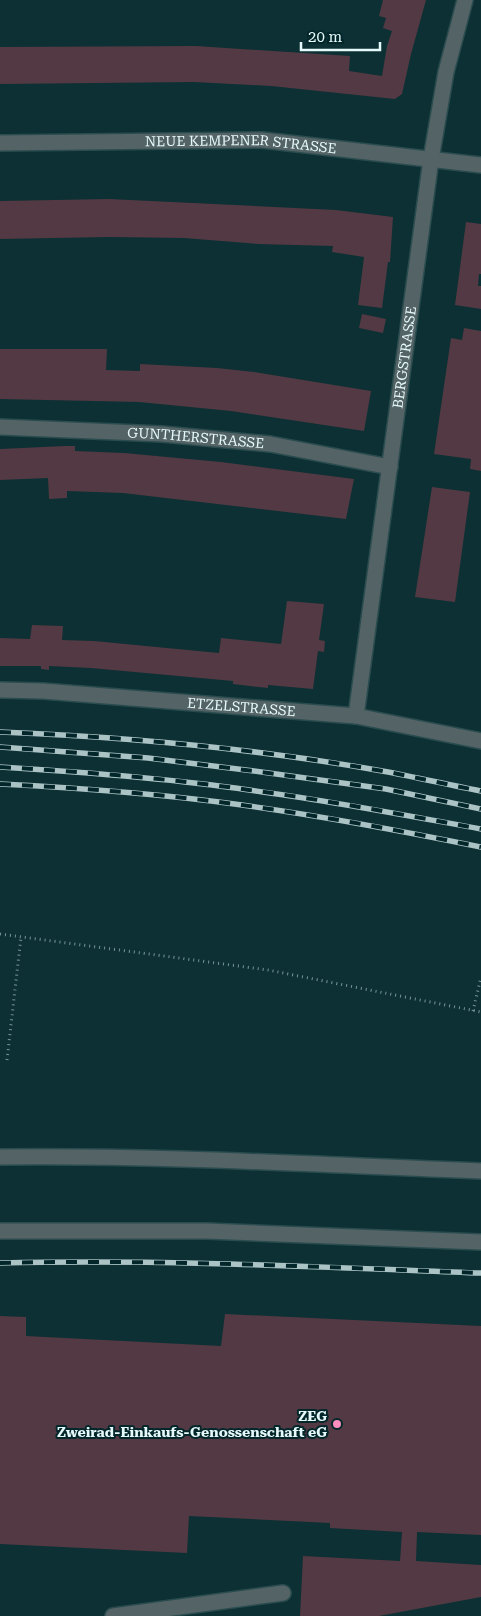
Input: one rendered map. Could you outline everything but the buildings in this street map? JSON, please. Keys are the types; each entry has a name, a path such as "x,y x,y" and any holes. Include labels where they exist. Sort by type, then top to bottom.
{"street":[{"name":"BERGSTRASSE","path":"356,716 431,159 446,72 465,0"},
{"name":"NEUE KEMPENER STRASSE","path":"0,143 262,140 481,165"},
{"name":"GUNTHERSTRASSE","path":"0,427 162,434 270,444 390,467"},
{"name":"ETZELSTRASSE","path":"0,690 43,691 356,716 481,741"},
{"path":"0,1157 198,1160 481,1171"},
{"path":"0,1231 206,1231 481,1242"},
{"path":"113,1616 283,1593"}],"path":[{"path":"0,934 268,970 481,1012"},
{"path":"7,1060 21,937"},
{"path":"473,1011 481,977"}],"railway":[{"path":"0,732 195,745 340,764 481,791"},
{"path":"0,747 148,758 254,771 386,789 481,809"},
{"path":"0,767 187,782 336,803 481,829"},
{"path":"0,784 121,792 242,805 362,824 481,847"},
{"path":"0,1263 180,1263 481,1273"}],"place":[{"name":"ZEG Zweirad-Einkaufs-Genossenschaft eG","path":"337,1424"}]}
